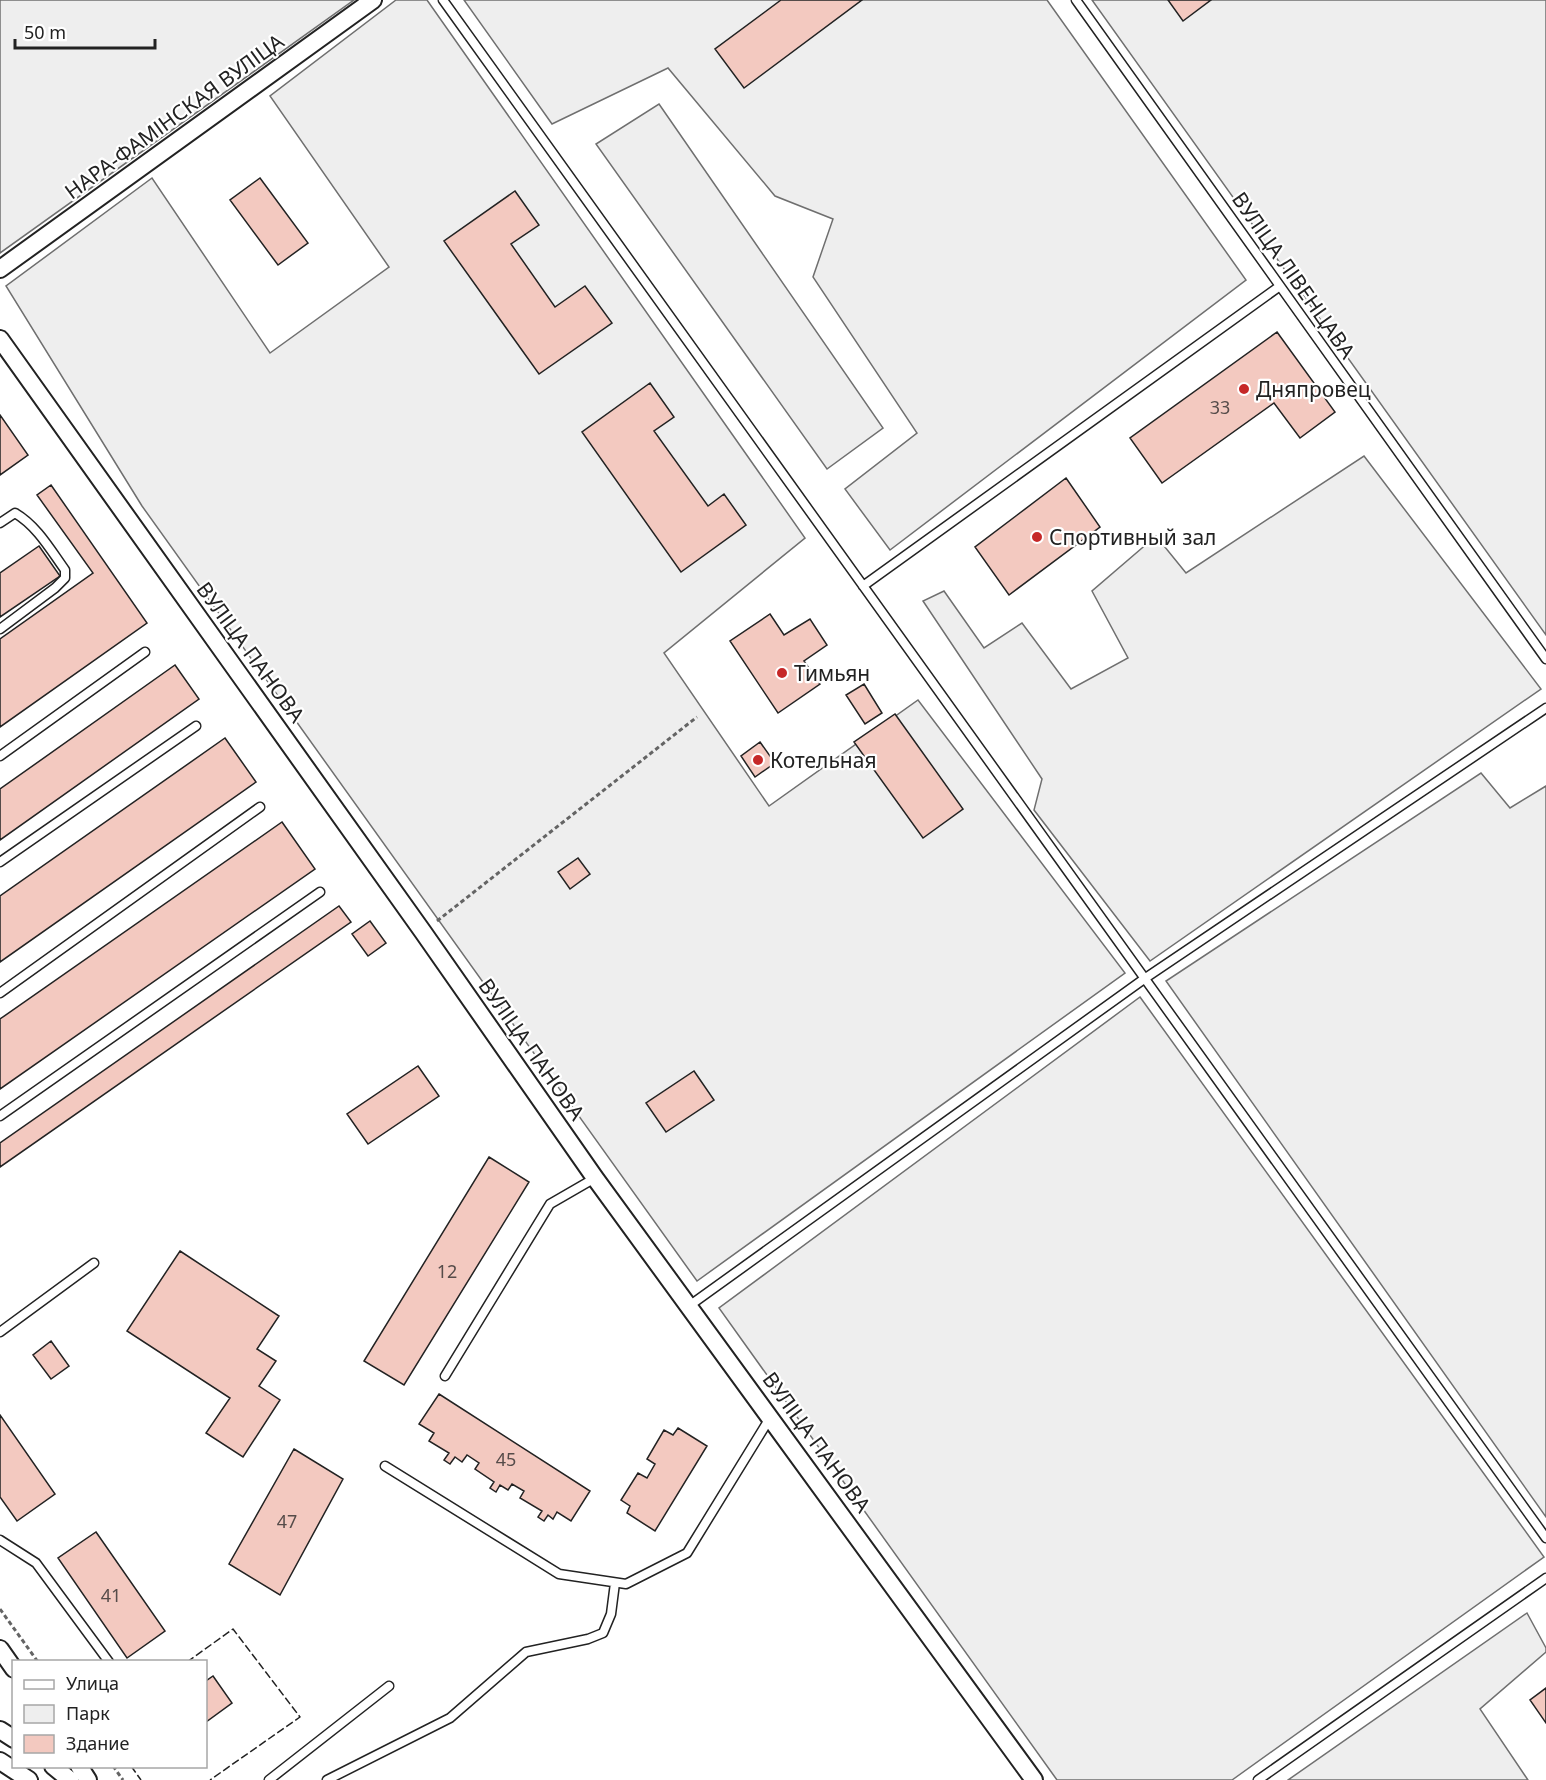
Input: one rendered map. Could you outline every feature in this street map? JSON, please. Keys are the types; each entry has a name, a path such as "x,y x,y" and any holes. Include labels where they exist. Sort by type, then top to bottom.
{"street":[{"name":"НАРА-ФАМІНСКАЯ ВУЛІЦА","path":"0,269 373,0"},
{"name":"ВУЛІЦА ПАНОВА","path":"0,339 423,932 595,1178 1034,1780"},
{"path":"0,1649 12,1666"},
{"path":"0,1761 28,1780"},
{"path":"54,1768 70,1780"}],"lane":[{"path":"443,0 1546,1538"},
{"name":"ВУЛІЦА ЛІВЕНЦАВА","path":"1076,0 1546,659"},
{"path":"863,586 1280,286"},
{"path":"0,523 15,513 25,519 34,527 65,570 65,578 55,588 0,629"},
{"path":"0,756 145,652"},
{"path":"689,1306 1144,979 1546,708"},
{"path":"0,862 196,726"},
{"path":"0,993 260,807"},
{"path":"0,1116 320,892"},
{"path":"445,1376 550,1204 595,1178"},
{"path":"0,1332 94,1263"},
{"path":"385,1466 559,1574 626,1584 687,1553 771,1418"},
{"path":"0,1540 36,1563 108,1660"},
{"path":"1258,1780 1546,1578"},
{"path":"327,1780 450,1718 526,1652 588,1640 603,1634 611,1614 615,1583"},
{"path":"269,1780 389,1686"}],"path":[{"path":"423,932 697,717"},
{"path":"0,1609 37,1660"},
{"path":"114,1768 123,1780"}],"green space":[{"path":"0,0 354,0 0,253"},
{"path":"396,0 427,0 805,538 664,653 769,806 918,700 1125,973 697,1281 142,506 6,286 152,178 270,353 389,267 270,96"},
{"path":"464,0 1047,0 1246,280 890,550 845,489 917,433 813,277 833,219 775,196 668,68 552,124"},
{"path":"1092,0 1546,0 1546,635"},
{"path":"659,104 883,428 827,469 596,144"},
{"path":"1364,456 1541,689 1150,961 1034,810 1042,779 923,601 944,591 984,648 1022,623 1071,689 1128,658 1092,591 1156,536 1186,573"},
{"path":"1481,773 1510,808 1546,786 1546,1517 1166,981"},
{"path":"1140,997 1544,1557 1232,1780 1057,1780 719,1308"},
{"path":"1527,1613 1546,1652 1480,1709 1528,1780 1288,1780"}],"building":[{"path":"781,0 862,0 744,88 715,49"},
{"path":"1168,0 1211,0 1183,21"},
{"path":"260,178 308,243 278,265 230,200"},
{"path":"515,191 539,225 511,244 555,307 585,286 612,323 539,374 444,241"},
{"path":"1277,332 1335,412 1300,438 1274,403 1162,483 1130,438"},
{"path":"650,383 674,417 654,431 708,506 724,494 746,525 681,572 582,432"},
{"path":"0,415 28,455 0,475"},
{"name":"Спортивный зал","path":"1066,478 1100,527 1009,595 975,547"},
{"path":"51,485 147,623 0,727 0,639 93,573 37,495"},
{"path":"39,546 60,576 0,617 0,573"},
{"name":"Тимьян","path":"770,614 784,635 810,619 827,645 804,661 820,684 778,713 730,641"},
{"path":"175,665 199,699 0,840 0,789"},
{"path":"864,684 882,713 865,724 846,695"},
{"path":"895,714 963,809 923,838 854,742"},
{"path":"225,738 256,782 0,962 0,896"},
{"name":"Котельная","path":"760,742 775,763 755,777 741,756"},
{"path":"282,822 315,869 0,1089 0,1019"},
{"path":"578,858 590,874 570,889 558,872"},
{"path":"339,906 351,922 0,1167 0,1143"},
{"path":"370,921 386,943 368,956 352,934"},
{"path":"418,1066 439,1096 368,1144 347,1114"},
{"path":"694,1071 714,1100 666,1132 646,1103"},
{"path":"489,1157 529,1182 404,1385 364,1361"},
{"path":"180,1251 279,1316 257,1349 276,1361 259,1386 280,1400 243,1457 206,1433 230,1398 127,1331"},
{"path":"51,1341 69,1366 51,1379 33,1355"},
{"path":"439,1394 590,1491 571,1521 557,1512 553,1519 548,1515 544,1521 538,1517 542,1511 520,1498 524,1491 512,1484 508,1490 500,1485 496,1492 490,1488 494,1482 475,1469 479,1463 467,1455 462,1462 455,1457 450,1464 444,1460 449,1453 429,1441 434,1433 419,1424"},
{"path":"0,1415 55,1494 17,1521 0,1497"},
{"path":"678,1428 707,1446 655,1531 627,1513 630,1506 621,1500 638,1473 647,1478 655,1464 647,1459 664,1430 673,1435"},
{"path":"294,1449 343,1479 280,1595 229,1564"},
{"path":"96,1532 165,1631 127,1658 58,1558"},
{"path":"213,1676 232,1703 207,1721 207,1680"},
{"path":"1546,1688 1546,1723 1530,1700"}],"fence":[{"path":"190,1660 233,1629 300,1717 210,1780"},
{"path":"132,1768 141,1780"}],"place":[{"name":"Дняпровец","path":"1244,389"},
{"name":"Спортивный зал","path":"1037,537"},
{"name":"Тимьян","path":"782,673"},
{"name":"Котельная","path":"758,760"}]}
